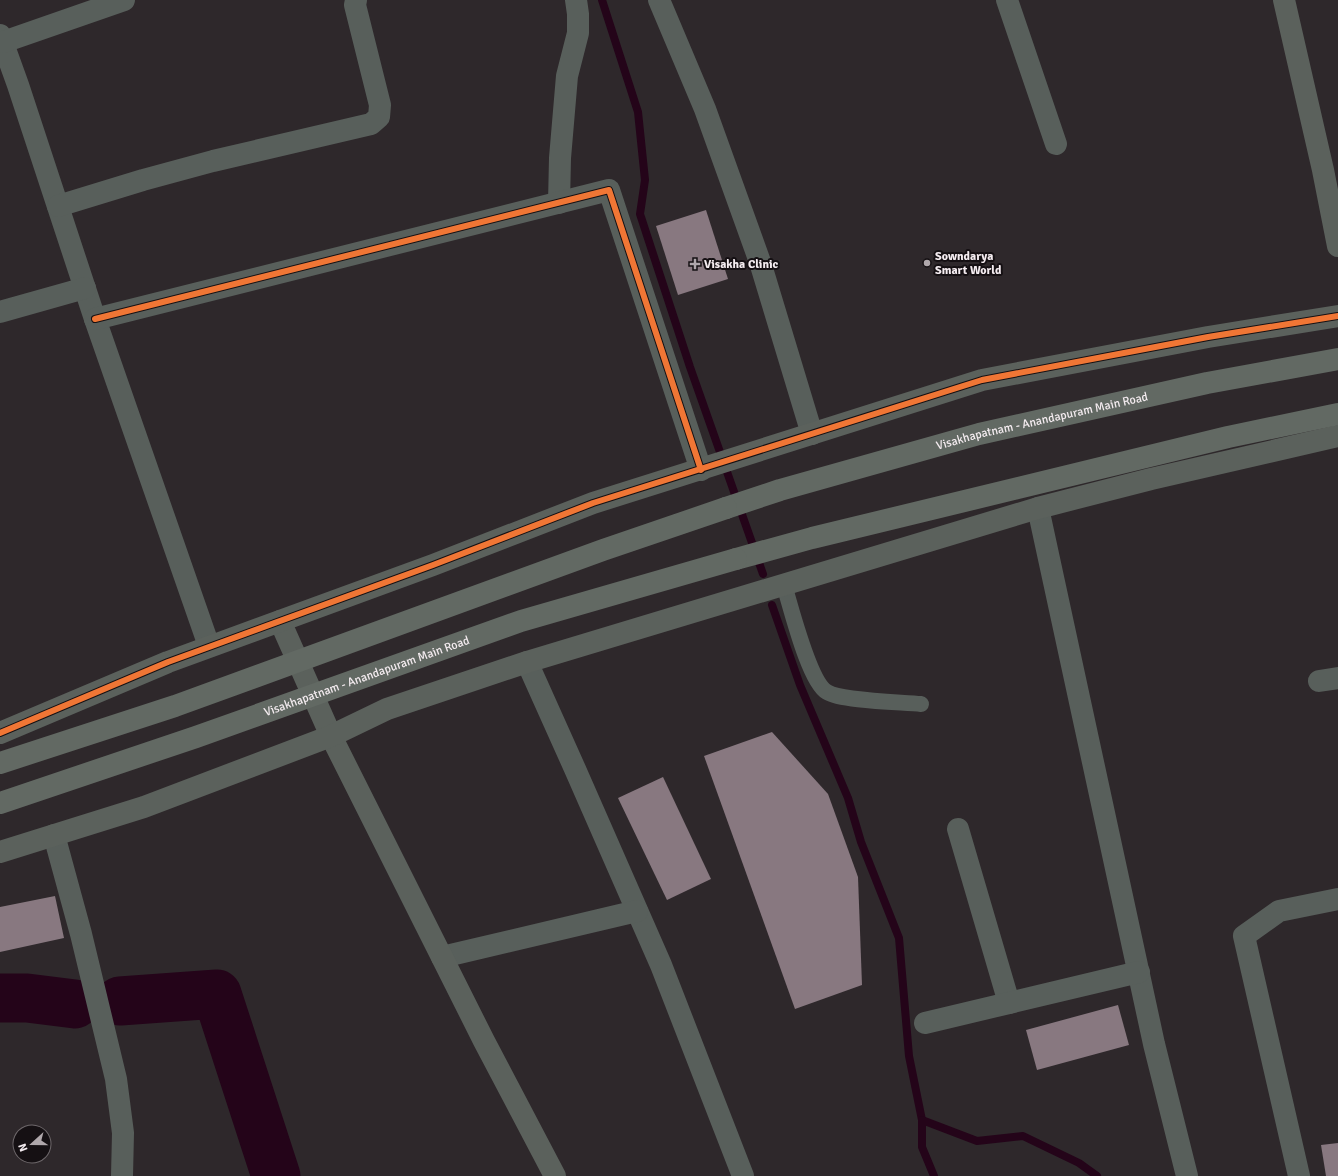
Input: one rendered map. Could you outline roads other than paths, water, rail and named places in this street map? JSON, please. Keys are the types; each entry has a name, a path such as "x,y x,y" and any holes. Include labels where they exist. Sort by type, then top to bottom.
{"main road":[{"name":"Visakhapatnam - Anandapuram Main Road","path":"0,763 175,706 588,555 780,490 979,434 1186,388 1338,359"},
{"name":"Visakhapatnam - Anandapuram Main Road","path":"0,803 196,737 520,621 819,536 1228,437 1338,414"}],"street":[{"path":"124,0 1,38 95,319 209,646"},
{"path":"58,206 212,161 370,124 379,117 380,105 355,5 356,0"},
{"path":"558,202 567,76 578,33 576,0"},
{"path":"659,0 705,109 760,262 812,434"},
{"path":"1007,0 1056,144"},
{"path":"1284,0 1323,170 1338,246"},
{"path":"95,319 609,190 706,468"},
{"path":"0,312 85,288"},
{"path":"0,733 209,646 433,565 593,503 982,380 1208,337 1338,316"},
{"path":"0,852 144,807 331,736 387,709 527,662 1038,508 1151,479 1338,436"},
{"path":"1038,508 1154,1044 1187,1176"},
{"path":"280,621 331,736 484,1041 555,1176"},
{"path":"527,662 661,965 743,1176"},
{"path":"958,828 1009,1003"},
{"path":"54,835 81,934 116,1079 123,1133 122,1176"},
{"path":"1299,1176 1244,936 1279,911 1338,899"},
{"path":"442,957 637,911"},
{"path":"926,1023 1139,972"}],"lane":[{"path":"784,585 809,667 818,683 826,692 844,698 921,704"}],"waterway":[{"path":"602,0 638,112 645,180 640,214 690,367 763,574"},
{"path":"772,605 800,685 848,798 861,842 899,938 909,1056 922,1120"},
{"path":"120,1001 217,994 276,1176"},
{"path":"0,998 27,998 75,1004"},
{"path":"934,1176 922,1147 922,1120 977,1141 1023,1136 1079,1163 1097,1176"}],"place":[{"name":"Sowndarya Smart World","path":"927,263"},
{"name":"Visakha Clinic","path":"695,264"}]}
